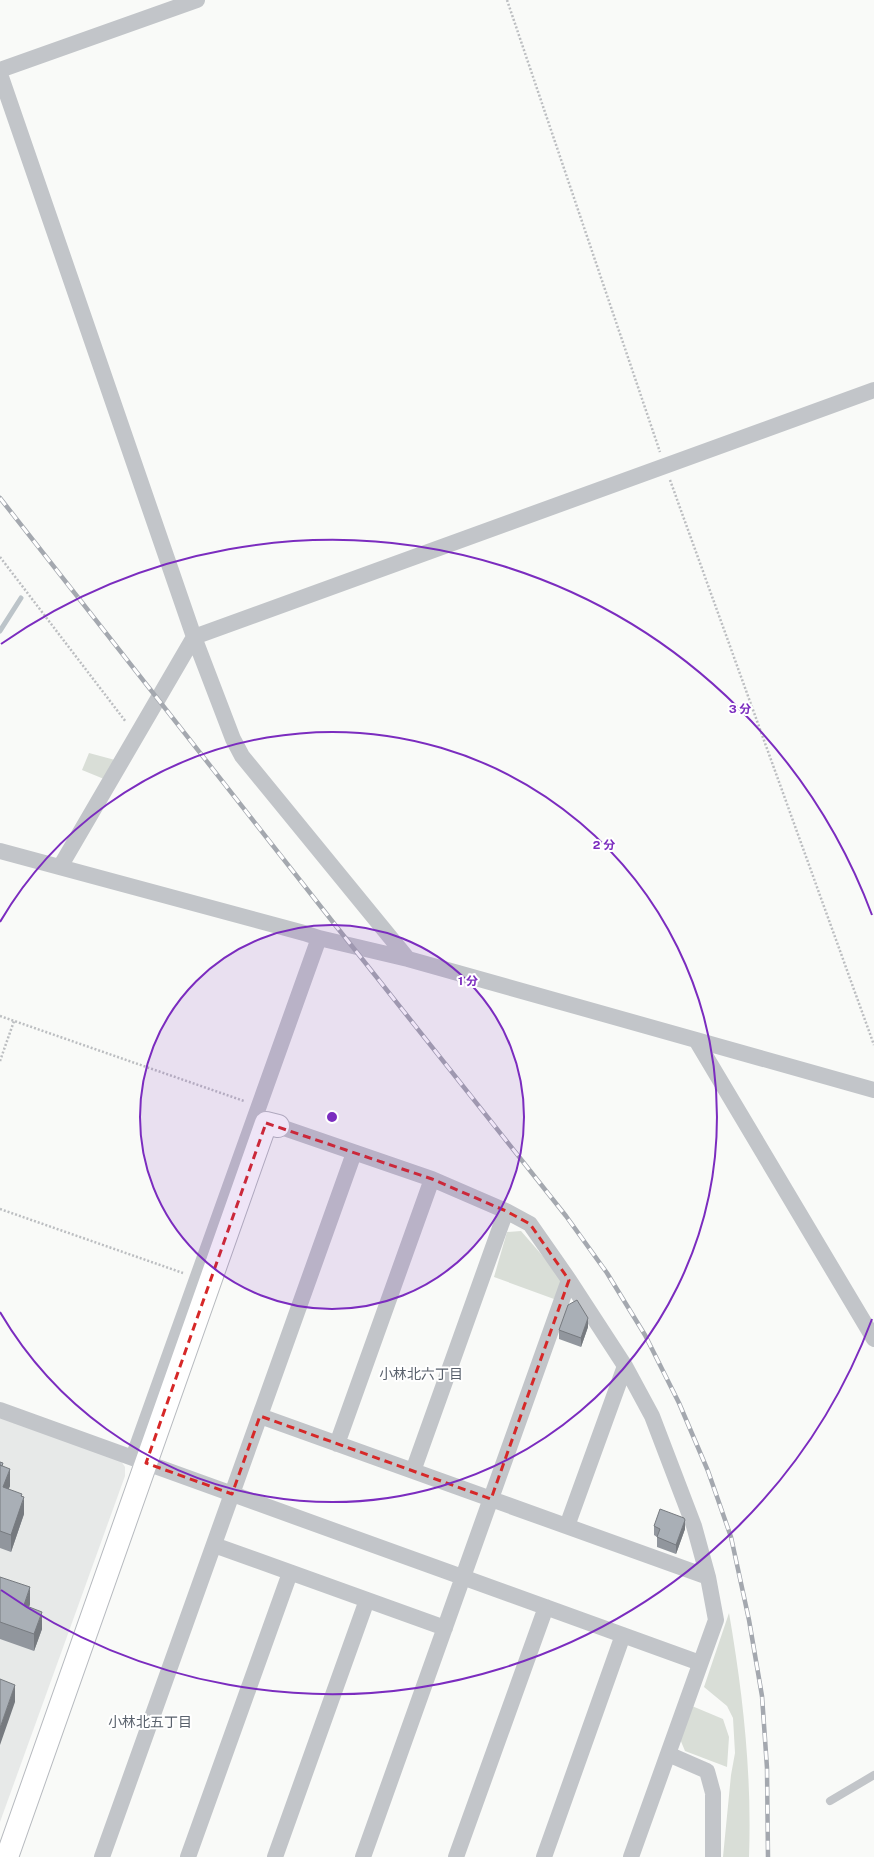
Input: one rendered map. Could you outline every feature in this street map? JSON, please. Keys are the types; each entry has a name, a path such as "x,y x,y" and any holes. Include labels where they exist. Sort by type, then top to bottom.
{"street":[{"path":"0,70 197,0"},
{"path":"0,74 194,637 233,739 242,756 408,959"},
{"path":"60,867 194,637 874,390"},
{"path":"0,851 319,938 408,959 874,1090"},
{"path":"7,1857 139,1460 197,1278 319,938"},
{"path":"696,1040 874,1339"},
{"path":"139,1460 266,1122 432,1180 506,1211 530,1224 569,1280 624,1366 652,1416 694,1526 708,1577 716,1620 631,1857"},
{"path":"102,1857 354,1153"},
{"path":"338,1444 432,1180"},
{"path":"413,1471 506,1211"},
{"path":"363,1857 569,1280"},
{"path":"567,1526 624,1366"},
{"path":"0,1410 700,1663"},
{"path":"260,1416 708,1577"},
{"path":"214,1545 445,1628"},
{"path":"188,1857 290,1573"},
{"path":"275,1857 367,1600"},
{"path":"456,1857 546,1607"},
{"path":"544,1857 623,1635"},
{"path":"668,1754 707,1771 713,1793 713,1857"}],"lane":[{"path":"830,1801 874,1774"}],"path":[{"path":"507,0 665,466 874,1044"},
{"path":"0,557 137,735"},
{"path":"0,1016 258,1106"},
{"path":"0,1061 14,1020"},
{"path":"0,1209 197,1278"}],"highlighted area":[{"path":"266,1123 432,1179 506,1211 530,1224 569,1280 491,1499 260,1416 232,1494 146,1463"}],"shaded area":[{"path":"89,753 115,760 104,779 82,770"},
{"path":"521,1231 554,1269 562,1281 554,1299 494,1277 507,1232"},
{"path":"0,1417 121,1461 125,1467 125,1476 0,1822"},
{"path":"729,1613 742,1704 748,1765 750,1826 749,1857 723,1857 731,1775 735,1753 733,1718 727,1706 704,1687"},
{"path":"692,1706 723,1719 729,1737 727,1767 685,1751 680,1739"}],"building":[{"path":"577,1300 588,1318 581,1338 559,1330 568,1305"},
{"path":"0,1465 10,1469 3,1487 22,1494 21,1496 24,1497 11,1535 0,1531"},
{"path":"660,1509 684,1518 685,1520 676,1545 657,1537 660,1529 654,1526"},
{"path":"0,1577 30,1587 24,1605 42,1612 34,1634 0,1622"},
{"path":"0,1679 15,1685 0,1728"}],"waterway":[{"path":"0,631 21,598"}],"railway":[{"path":"0,498 566,1216 607,1273 645,1335 679,1403 708,1471 731,1537 749,1620 762,1696 767,1768 768,1857"}],"district":[{"name":"小林北六丁目","path":"421,1374"},
{"name":"小林北五丁目","path":"150,1722"}]}
